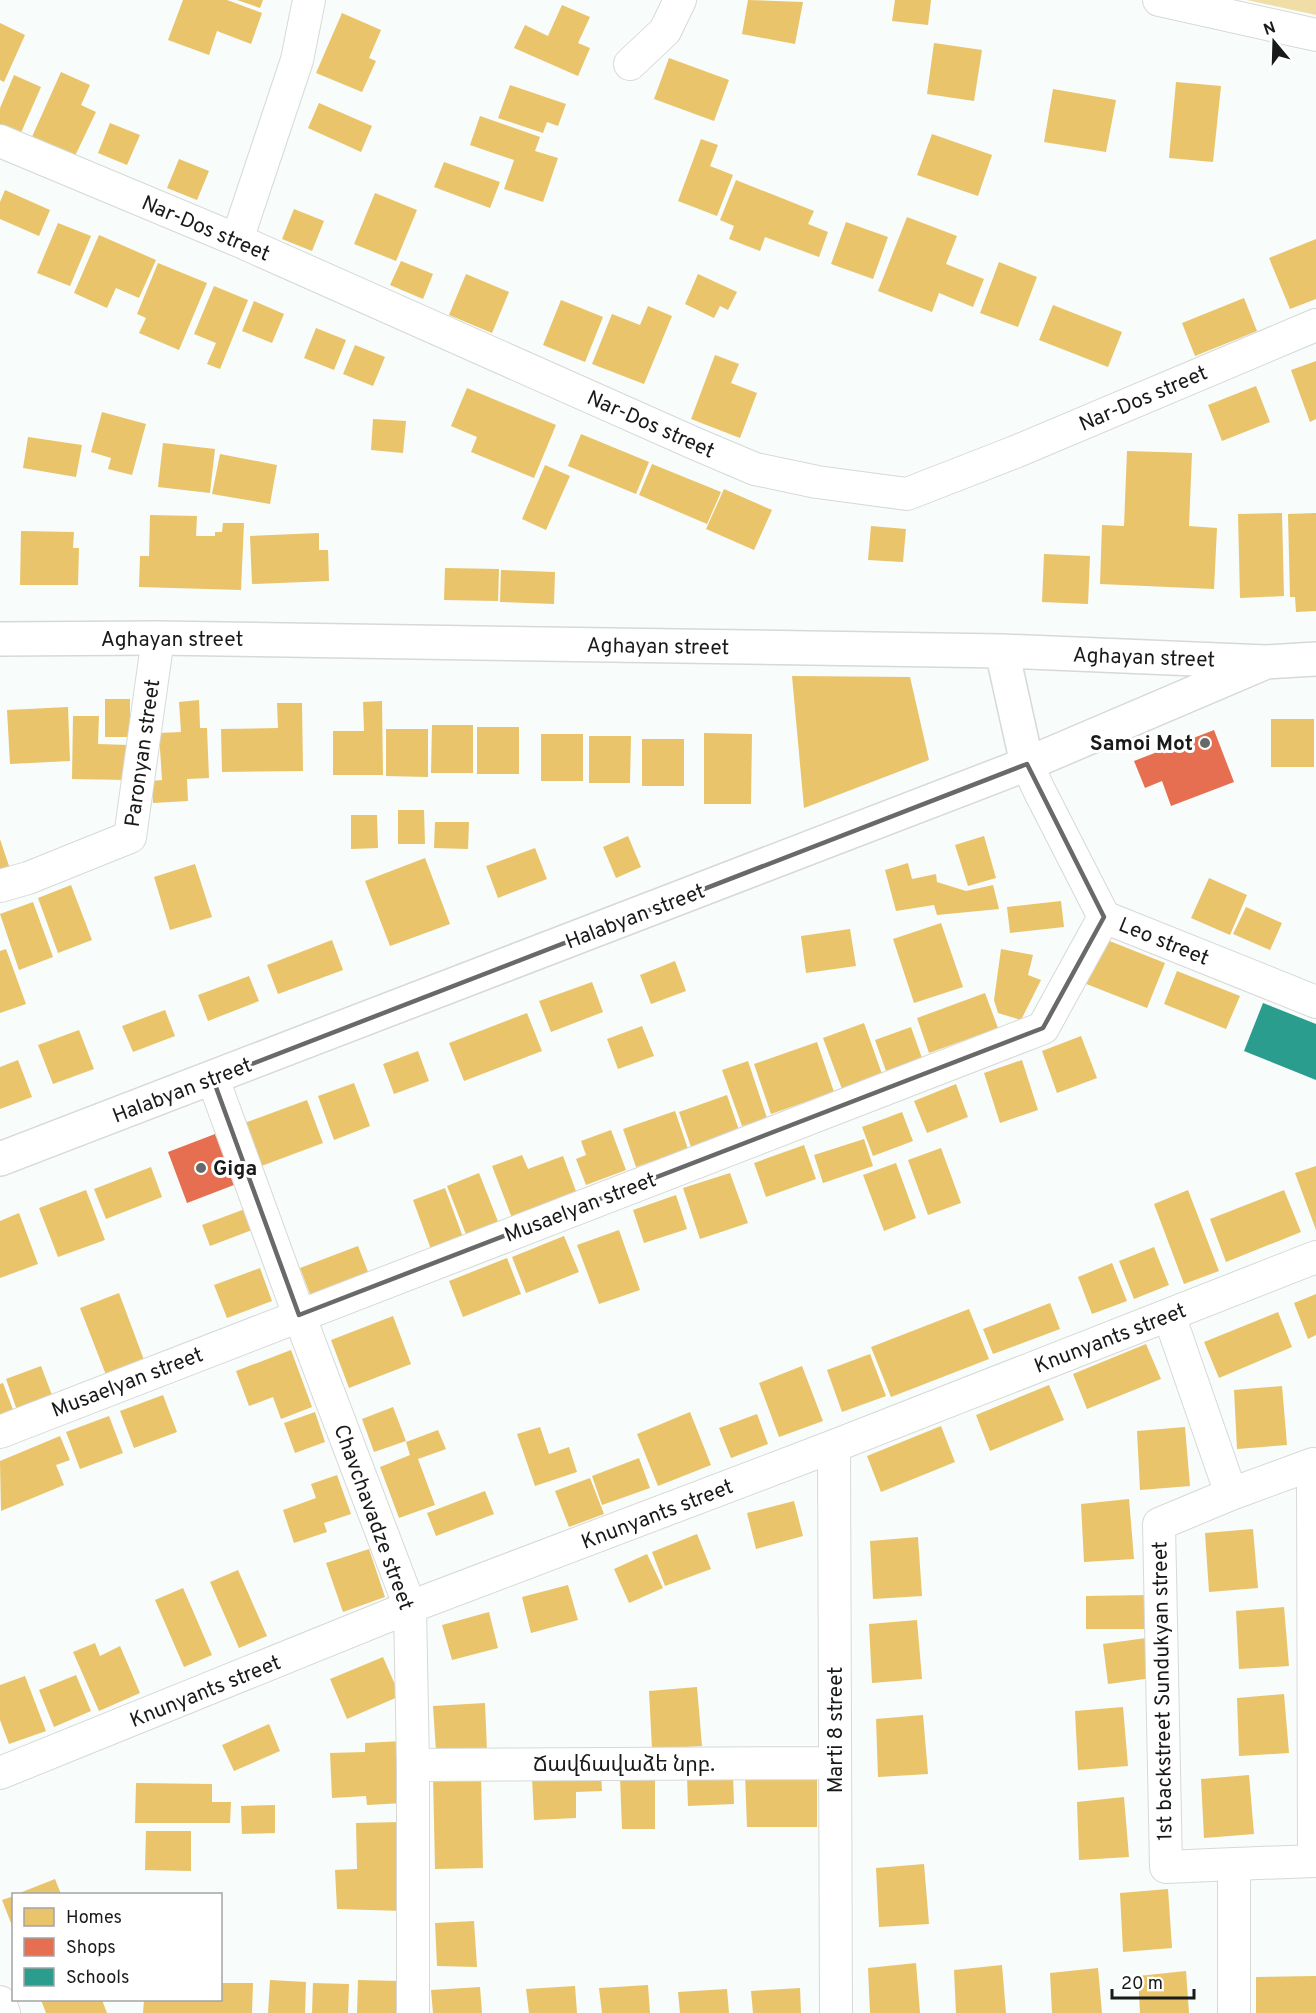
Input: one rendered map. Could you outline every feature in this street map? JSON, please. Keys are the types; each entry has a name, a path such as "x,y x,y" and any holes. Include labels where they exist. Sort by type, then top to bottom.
{"main road":[{"name":"Aghayan street","path":"0,639 158,638 1002,651 1266,662 1316,659"},
{"path":"1002,651 1027,764"},
{"name":"Halabyan street","path":"0,1159 1027,764 1266,662"}],"street":[{"path":"237,240 297,60 309,0"},
{"path":"630,64 666,31 680,0"},
{"path":"1159,0 1316,35"},
{"name":"Nar-Dos street","path":"0,141 237,240 755,469 817,482 907,494 1015,452 1316,325"},
{"name":"Paronyan street","path":"0,886 28,878 130,837 158,638"},
{"name":"Leo street","path":"1027,764 1104,917 1316,1002"},
{"name":"Musaelyan street","path":"0,1431 1043,1028 1104,917"},
{"name":"Chavchavadze street","path":"213,1078 299,1315 410,1607 413,1765 413,2013"},
{"name":"Knunyants street","path":"0,1773 410,1607 834,1446 1316,1257"},
{"path":"1169,1315 1231,1494"},
{"name":"Marti 8 street","path":"834,1446 836,2013"},
{"name":"1st backstreet Sundukyan street","path":"1313,1464 1314,1861 1166,1867 1159,1524 1231,1494 1313,1464"},
{"name":"Ճավճավաձե նրբ.","path":"413,1765 836,1763"},
{"path":"1234,1864 1234,2013"},
{"path":"0,2002 4,2013"}],"highlighted area":[{"path":"1027,764 1104,917 1043,1028 299,1315 213,1079"}],"shaded area":[{"path":"1247,0 1316,0 1316,15"}],"building: Homes":[{"path":"183,0 227,0 262,13 251,44 217,31 209,55 168,40"},
{"path":"237,0 263,0 260,8"},
{"path":"748,0 803,2 795,44 742,34"},
{"path":"895,0 931,0 928,25 892,21"},
{"path":"562,5 590,17 578,43 590,48 578,76 514,48 525,25 548,36"},
{"path":"342,13 381,30 369,58 376,61 362,92 316,73"},
{"path":"0,23 25,35 4,82 0,80"},
{"path":"934,43 982,50 974,101 927,94"},
{"path":"669,58 729,80 714,121 654,99"},
{"path":"61,72 90,85 81,105 96,112 74,158 31,139"},
{"path":"14,75 41,87 20,135 0,126 0,108"},
{"path":"1176,82 1221,86 1213,162 1169,158"},
{"path":"510,85 566,104 558,126 547,122 543,133 498,118"},
{"path":"1053,89 1116,100 1106,152 1044,142"},
{"path":"319,103 372,126 361,152 308,128"},
{"path":"480,116 540,137 535,151 558,158 543,202 504,189 514,160 470,145"},
{"path":"110,123 140,135 127,165 98,153"},
{"path":"932,134 992,155 978,196 917,175"},
{"path":"701,139 718,145 710,166 733,175 717,216 678,201"},
{"path":"179,159 209,171 197,200 167,188"},
{"path":"444,162 500,182 490,208 434,187"},
{"path":"736,180 814,211 808,224 828,232 819,257 765,237 760,251 729,239 734,226 720,220"},
{"path":"5,190 50,210 39,236 0,219 0,202"},
{"path":"375,193 417,210 396,261 354,244"},
{"path":"294,209 324,221 312,251 282,239"},
{"path":"907,217 957,236 946,264 984,279 973,307 939,293 932,312 878,291"},
{"path":"846,222 888,237 873,279 831,264"},
{"path":"58,223 91,236 70,286 37,273"},
{"path":"99,235 156,260 139,298 116,288 107,308 74,293"},
{"path":"1316,239 1316,299 1290,309 1269,258"},
{"path":"401,261 433,274 423,299 390,285"},
{"path":"999,262 1037,277 1018,327 980,313"},
{"path":"158,263 207,283 179,350 139,333 146,318 137,314"},
{"path":"466,274 509,292 492,333 449,315"},
{"path":"698,274 737,292 728,310 720,306 714,318 685,304"},
{"path":"214,286 248,300 220,369 207,364 216,343 194,334"},
{"path":"1244,298 1257,331 1195,356 1182,323"},
{"path":"561,300 603,317 585,362 543,345"},
{"path":"254,301 284,314 272,343 242,331"},
{"path":"1053,305 1122,332 1108,367 1039,340"},
{"path":"648,306 672,316 644,384 592,364 612,314 640,325"},
{"path":"316,328 346,340 334,370 304,358"},
{"path":"355,345 385,357 373,386 343,374"},
{"path":"715,355 739,364 731,383 757,393 740,438 691,419"},
{"path":"1316,361 1316,419 1310,422 1291,370"},
{"path":"1256,386 1270,422 1222,441 1208,405"},
{"path":"467,388 556,425 534,478 471,452 477,437 451,426"},
{"path":"102,412 146,424 132,475 108,469 111,458 91,452"},
{"path":"373,419 406,421 403,453 371,450"},
{"path":"581,434 649,462 636,494 568,466"},
{"path":"28,437 82,445 76,477 23,468"},
{"path":"163,443 215,449 210,493 158,487"},
{"path":"1127,451 1192,453 1189,526 1217,528 1214,589 1100,584 1102,525 1124,526"},
{"path":"220,454 277,465 270,504 212,494"},
{"path":"652,464 721,492 707,524 639,495"},
{"path":"545,465 570,476 546,530 522,519"},
{"path":"724,489 772,510 754,550 706,529"},
{"path":"1282,513 1284,596 1240,598 1238,514"},
{"path":"1316,513 1316,611 1296,612 1295,597 1290,597 1288,514"},
{"path":"150,515 197,516 196,536 215,536 215,532 222,532 223,523 244,523 241,590 139,587 140,556 149,556"},
{"path":"871,526 906,529 903,562 868,560"},
{"path":"21,531 74,532 73,548 79,548 78,585 20,585"},
{"path":"319,533 319,550 328,550 329,581 252,584 250,536"},
{"path":"1044,554 1090,556 1088,604 1042,602"},
{"path":"445,568 499,569 498,601 444,600"},
{"path":"501,570 555,572 554,604 500,602"},
{"path":"792,676 910,677 929,760 804,808"},
{"path":"105,699 130,699 130,737 105,737"},
{"path":"199,700 200,728 207,728 209,778 187,779 188,801 153,803 152,781 162,780 159,733 181,732 179,702"},
{"path":"382,701 383,775 333,775 333,731 364,731 363,702"},
{"path":"277,703 302,703 303,771 222,772 221,729 278,728"},
{"path":"68,707 70,761 10,764 7,710"},
{"path":"73,716 99,716 98,744 128,745 127,780 72,779"},
{"path":"1271,719 1314,719 1314,767 1271,767"},
{"path":"432,725 473,725 473,773 431,773"},
{"path":"477,727 519,727 519,774 477,774"},
{"path":"386,729 428,729 428,777 386,776"},
{"path":"704,733 752,734 751,804 704,804"},
{"path":"541,734 583,734 583,781 541,781"},
{"path":"589,736 631,736 630,783 589,783"},
{"path":"642,739 684,739 684,786 642,786"},
{"path":"398,810 424,810 425,844 398,844"},
{"path":"351,815 377,815 378,848 351,849"},
{"path":"435,822 469,822 468,849 434,848"},
{"path":"628,836 641,867 616,878 603,847"},
{"path":"984,836 996,878 968,886 955,845"},
{"path":"0,839 9,866 0,869"},
{"path":"535,848 547,879 498,898 486,866"},
{"path":"425,858 450,924 390,946 365,881"},
{"path":"908,863 912,879 936,874 937,882 966,891 993,885 999,909 937,915 934,905 896,911 885,870"},
{"path":"195,864 212,917 170,930 154,877"},
{"path":"1209,878 1247,895 1230,935 1191,918"},
{"path":"71,885 92,940 58,953 38,898"},
{"path":"1061,901 1064,927 1010,933 1007,907"},
{"path":"33,902 53,957 19,970 0,914"},
{"path":"1246,907 1282,923 1270,950 1233,934"},
{"path":"941,923 963,987 914,1003 893,939"},
{"path":"850,929 856,966 806,973 801,936"},
{"path":"1102,938 1165,963 1147,1008 1084,983"},
{"path":"332,940 343,970 278,994 267,965"},
{"path":"6,949 26,1004 0,1013 0,951"},
{"path":"1001,949 1033,955 1028,975 1041,980 1021,1020 998,1013 994,1000"},
{"path":"675,961 686,991 651,1004 640,975"},
{"path":"1177,971 1240,996 1226,1029 1164,1004"},
{"path":"249,976 259,1001 208,1021 198,995"},
{"path":"592,982 603,1012 551,1032 539,1001"},
{"path":"985,993 998,1028 929,1053 917,1018"},
{"path":"165,1010 175,1036 133,1052 122,1026"},
{"path":"527,1013 542,1051 464,1081 449,1043"},
{"path":"864,1023 882,1074 842,1089 823,1038"},
{"path":"642,1026 654,1056 618,1069 607,1039"},
{"path":"911,1027 922,1058 886,1071 875,1040"},
{"path":"79,1030 94,1069 53,1084 38,1045"},
{"path":"1081,1036 1097,1078 1057,1093 1042,1051"},
{"path":"817,1042 834,1092 771,1114 754,1064"},
{"path":"418,1051 429,1081 394,1094 383,1064"},
{"path":"18,1060 32,1097 0,1109 0,1067"},
{"path":"1022,1060 1038,1110 1000,1123 984,1073"},
{"path":"748,1061 767,1118 742,1126 722,1070"},
{"path":"354,1083 370,1126 334,1140 318,1096"},
{"path":"956,1084 968,1117 927,1133 914,1101"},
{"path":"727,1095 739,1130 691,1147 679,1112"},
{"path":"307,1100 323,1143 256,1168 239,1125"},
{"path":"675,1111 688,1149 636,1167 623,1129"},
{"path":"902,1112 913,1141 873,1156 862,1127"},
{"path":"611,1130 626,1170 586,1185 576,1159 586,1155 581,1141"},
{"path":"864,1139 873,1166 823,1183 814,1155"},
{"path":"804,1145 816,1179 766,1197 754,1163"},
{"path":"941,1148 961,1203 928,1215 908,1160"},
{"path":"522,1155 528,1169 563,1156 577,1194 512,1218 492,1166"},
{"path":"896,1163 916,1218 884,1231 863,1175"},
{"path":"1316,1166 1316,1230 1295,1173"},
{"path":"151,1167 162,1197 106,1219 94,1189"},
{"path":"479,1173 499,1224 467,1237 447,1186"},
{"path":"730,1173 748,1223 700,1239 683,1188"},
{"path":"445,1188 464,1240 432,1252 413,1200"},
{"path":"86,1190 105,1240 58,1257 39,1208"},
{"path":"1188,1190 1219,1271 1184,1284 1154,1204"},
{"path":"1284,1190 1301,1232 1226,1262 1210,1219"},
{"path":"676,1195 687,1229 644,1243 633,1210"},
{"path":"245,1209 252,1230 210,1246 202,1225"},
{"path":"19,1213 38,1264 0,1278 0,1221"},
{"path":"619,1230 640,1290 599,1304 577,1245"},
{"path":"564,1236 579,1272 526,1293 512,1257"},
{"path":"358,1246 370,1277 312,1299 300,1268"},
{"path":"1154,1247 1169,1285 1134,1299 1119,1261"},
{"path":"507,1258 521,1294 463,1317 449,1281"},
{"path":"1112,1263 1127,1301 1092,1314 1078,1277"},
{"path":"260,1268 272,1301 227,1318 214,1285"},
{"path":"119,1293 144,1360 106,1375 80,1308"},
{"path":"1316,1294 1316,1335 1308,1339 1294,1303"},
{"path":"1050,1303 1060,1329 993,1354 983,1329"},
{"path":"969,1309 989,1359 891,1397 871,1347"},
{"path":"1278,1312 1292,1347 1219,1378 1204,1342"},
{"path":"393,1316 411,1364 349,1388 331,1340"},
{"path":"1146,1344 1161,1379 1087,1409 1073,1374"},
{"path":"291,1350 312,1407 281,1419 273,1397 249,1406 236,1371"},
{"path":"870,1354 886,1396 842,1412 827,1370"},
{"path":"41,1366 55,1403 19,1416 6,1379"},
{"path":"802,1366 823,1421 779,1437 759,1383"},
{"path":"3,1383 17,1420 0,1427 0,1384"},
{"path":"1049,1385 1064,1420 990,1451 976,1415"},
{"path":"1282,1386 1287,1445 1237,1449 1234,1390"},
{"path":"163,1395 177,1432 134,1448 120,1411"},
{"path":"393,1407 406,1441 374,1452 362,1419"},
{"path":"315,1412 325,1442 295,1453 284,1423"},
{"path":"690,1412 711,1465 658,1486 637,1434"},
{"path":"757,1414 768,1444 731,1458 719,1428"},
{"path":"109,1416 123,1453 80,1469 66,1432"},
{"path":"941,1426 955,1462 881,1492 867,1456"},
{"path":"540,1427 549,1454 569,1447 577,1472 535,1486 517,1434"},
{"path":"1185,1427 1190,1486 1140,1490 1137,1431"},
{"path":"438,1430 446,1449 418,1459 435,1505 399,1518 380,1467 410,1455 406,1442"},
{"path":"60,1436 70,1460 56,1465 64,1485 1,1511 0,1461"},
{"path":"639,1458 650,1488 602,1505 592,1476"},
{"path":"337,1475 351,1514 324,1523 327,1532 294,1543 283,1510 316,1498 311,1484"},
{"path":"590,1478 604,1514 569,1527 555,1491"},
{"path":"485,1491 494,1514 436,1536 427,1513"},
{"path":"1129,1499 1134,1559 1084,1562 1081,1504"},
{"path":"794,1501 803,1536 756,1549 747,1513"},
{"path":"1253,1529 1258,1588 1209,1592 1205,1533"},
{"path":"697,1534 711,1569 665,1586 652,1552"},
{"path":"918,1537 922,1596 873,1599 870,1541"},
{"path":"369,1549 385,1597 343,1612 326,1563"},
{"path":"647,1554 663,1588 629,1603 614,1569"},
{"path":"238,1570 267,1636 239,1648 210,1582"},
{"path":"568,1585 578,1620 531,1633 522,1597"},
{"path":"183,1588 212,1655 184,1667 155,1600"},
{"path":"1149,1595 1149,1629 1086,1629 1086,1596"},
{"path":"1284,1607 1289,1666 1239,1669 1236,1611"},
{"path":"489,1612 498,1648 452,1660 442,1625"},
{"path":"917,1620 922,1679 872,1683 869,1624"},
{"path":"1146,1638 1152,1678 1108,1684 1103,1644"},
{"path":"95,1643 100,1656 120,1646 140,1693 99,1711 73,1652"},
{"path":"383,1657 400,1696 347,1719 330,1679"},
{"path":"76,1675 91,1711 54,1727 39,1690"},
{"path":"25,1676 46,1731 9,1744 0,1720 0,1685"},
{"path":"697,1687 702,1746 652,1749 649,1691"},
{"path":"1284,1694 1289,1753 1239,1756 1237,1698"},
{"path":"485,1703 487,1751 436,1752 433,1706"},
{"path":"1123,1707 1128,1766 1078,1770 1075,1711"},
{"path":"923,1715 928,1774 878,1777 876,1719"},
{"path":"269,1724 280,1751 234,1771 222,1745"},
{"path":"402,1741 404,1803 367,1805 366,1796 332,1798 330,1753 365,1752 365,1743"},
{"path":"817,1772 817,1827 747,1827 745,1773"},
{"path":"481,1774 483,1868 435,1869 433,1775"},
{"path":"601,1774 602,1791 576,1792 576,1818 534,1820 532,1777"},
{"path":"733,1775 734,1804 688,1806 687,1776"},
{"path":"1249,1775 1254,1834 1204,1838 1201,1779"},
{"path":"655,1776 655,1829 622,1829 620,1777"},
{"path":"136,1783 212,1784 212,1802 231,1802 230,1823 135,1823"},
{"path":"1124,1797 1129,1857 1079,1860 1077,1802"},
{"path":"275,1805 275,1833 242,1834 241,1806"},
{"path":"400,1822 403,1911 337,1909 335,1870 357,1869 356,1823"},
{"path":"146,1831 191,1831 191,1871 145,1870"},
{"path":"924,1864 929,1924 879,1927 876,1868"},
{"path":"55,1879 61,1893 20,1893"},
{"path":"1168,1889 1172,1948 1123,1952 1120,1893"},
{"path":"12,1897 12,1925 2,1900"},
{"path":"474,1921 477,1967 437,1966 435,1923"},
{"path":"916,1963 920,2013 870,2013 868,1968"},
{"path":"1002,1965 1006,2013 956,2013 954,1970"},
{"path":"1098,1968 1102,2013 1052,2013 1050,1973"},
{"path":"1186,1971 1189,2013 1140,2013 1138,1976"},
{"path":"1316,1976 1316,2013 1256,2013 1256,1977"},
{"path":"270,1980 306,1982 305,2013 268,2013"},
{"path":"358,1980 399,1981 398,2013 357,2013"},
{"path":"222,1983 253,1983 252,2013 143,2013 144,2001 222,2001"},
{"path":"313,1983 349,1984 348,2013 312,2013"},
{"path":"648,1985 650,2013 602,2013 599,1988"},
{"path":"575,1986 577,2013 529,2013 526,1989"},
{"path":"480,1987 482,2013 433,2013 431,1990"},
{"path":"800,1988 801,2013 753,2013 751,1991"},
{"path":"727,1989 729,2013 680,2013 678,1992"},
{"path":"41,2001 102,2001 107,2013 46,2013"}],"building: Shops":[{"path":"1214,730 1234,782 1171,806 1162,781 1145,788 1134,761"},
{"name":"Giga","path":"215,1134 234,1185 187,1203 168,1152"}],"building: Schools":[{"path":"1263,1003 1316,1024 1316,1080 1244,1051"}],"place":[{"name":"Samoi Mot","path":"1205,743"},
{"name":"Giga","path":"201,1168"}]}
